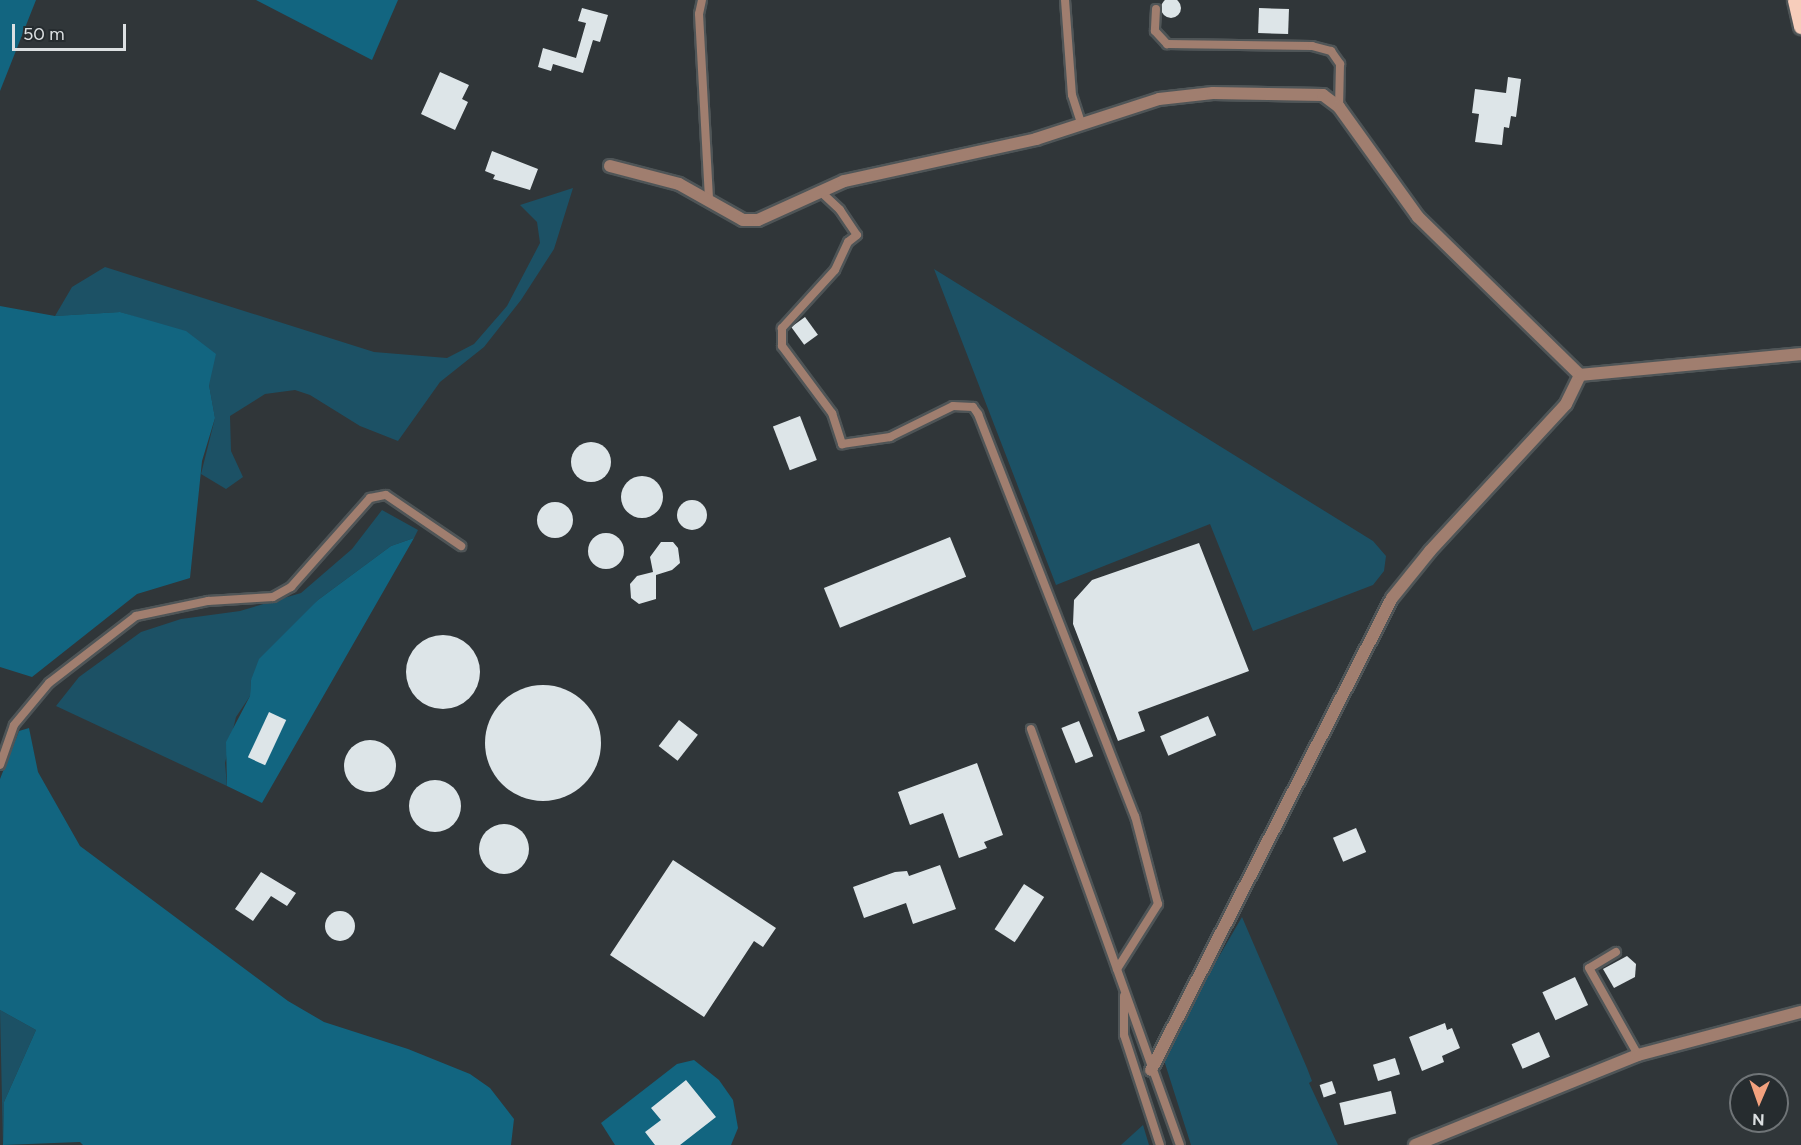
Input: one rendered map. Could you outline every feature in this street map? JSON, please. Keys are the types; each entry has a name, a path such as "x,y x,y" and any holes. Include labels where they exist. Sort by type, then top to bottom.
{"main road":[{"path":"1795,0 1801,26"}],"street":[{"path":"610,166 679,184 743,220 758,220 854,178 1036,139 1159,99 1213,93 1323,95 1340,107 1418,217 1580,375 1801,354"},
{"path":"1151,1070 1392,598 1430,551 1566,404 1580,375"},
{"path":"1415,1145 1638,1055 1801,1012"}],"lane":[{"path":"702,0 699,14 709,199"},
{"path":"1065,0 1072,95 1082,125"},
{"path":"1156,9 1155,31 1167,44 1312,46 1331,51 1340,64 1340,107"},
{"path":"821,192 840,210 857,235 848,242 828,279 782,328 782,346 832,413 842,444 890,437 953,406 973,407 978,414 1135,816 1158,904 1117,969"},
{"path":"0,765 14,725 50,683 136,616 208,600 273,597 291,587 370,498 386,495 461,546"},
{"path":"1031,729 1151,1070 1158,1080 1180,1145"},
{"path":"1616,952 1589,968 1638,1055"},
{"path":"1124,991 1124,1035 1160,1145"}],"shaded area":[{"path":"0,0 36,0 0,91"},
{"path":"256,0 398,0 372,60"},
{"path":"573,188 554,249 521,300 484,347 440,382 398,441 360,426 310,395 295,390 265,394 230,416 231,451 243,477 226,489 201,474 215,418 209,385 151,322 120,312 55,316 72,287 105,267 374,352 447,358 474,344 507,306 540,243 537,222 520,205"},
{"path":"934,269 1373,541 1386,556 1384,571 1373,585 1253,631 1210,524 1056,585"},
{"path":"0,306 55,316 120,312 186,331 216,354 209,385 215,418 202,461 190,578 137,594 32,677 0,667"},
{"path":"382,510 418,530 414,538 391,546 318,600 251,680 250,696 236,717 225,763 227,786 56,706 79,677 141,632 181,619 240,611 301,593 352,549"},
{"path":"414,538 262,803 227,786 226,742 250,696 251,680 259,659 318,600 391,546"},
{"path":"29,728 38,772 80,846 288,1001 324,1022 408,1049 470,1074 490,1088 514,1119 511,1145 83,1145 80,1142 3,1145 4,1102 36,1030 0,1010 0,779 19,731"},
{"path":"1242,917 1307,1068 1312,1081 1309,1083 1338,1145 1191,1145 1162,1054"},
{"path":"0,1010 36,1030 4,1102 3,1145"},
{"path":"694,1060 719,1080 733,1100 738,1128 731,1145 615,1145 601,1123 677,1064"},
{"path":"1143,1125 1149,1145 1121,1145"}],"building":[{"path":"1171,-2 1178,1 1181,8 1178,15 1171,18 1164,15 1161,8 1164,1"},
{"path":"582,8 608,15 600,42 593,40 583,73 553,64 551,71 538,67 543,48 576,58 586,23 578,21"},
{"path":"1259,8 1289,9 1288,34 1258,33"},
{"path":"440,72 469,85 462,99 468,102 455,130 421,114"},
{"path":"1508,77 1521,79 1516,117 1511,116 1509,128 1504,127 1502,145 1475,142 1479,114 1472,113 1475,89 1506,93"},
{"path":"492,151 538,169 530,190 493,179 495,175 485,171"},
{"path":"805,317 818,335 804,345 791,327"},
{"path":"800,416 817,460 790,470 773,426"},
{"path":"591,442 605,448 611,462 605,476 591,482 577,476 571,462 577,448"},
{"path":"642,476 657,482 663,497 657,512 642,518 627,512 621,497 627,482"},
{"path":"692,500 703,504 707,515 703,526 692,530 681,526 677,515 681,504"},
{"path":"555,502 568,507 573,520 568,533 555,538 542,533 537,520 542,507"},
{"path":"606,533 619,538 624,551 619,564 606,569 593,564 588,551 593,538"},
{"path":"950,537 966,577 840,628 824,588"},
{"path":"661,542 673,542 678,548 680,563 672,570 656,575 656,599 639,604 631,598 630,584 637,576 653,572 650,557"},
{"path":"1199,543 1249,671 1138,712 1145,731 1118,741 1073,624 1074,600 1092,580"},
{"path":"436,635 450,635 464,641 474,651 480,665 478,686 464,703 450,709 436,709 422,703 412,693 406,679 406,665 412,651 422,641"},
{"path":"543,685 565,690 584,702 596,721 601,743 596,765 584,784 565,796 543,801 521,796 502,784 490,765 485,743 490,721 502,702 521,690"},
{"path":"269,712 286,720 265,765 248,757"},
{"path":"1208,716 1216,735 1168,756 1160,736"},
{"path":"679,720 698,735 678,761 659,746"},
{"path":"1079,721 1093,756 1076,763 1061,728"},
{"path":"370,740 380,742 388,748 394,756 396,766 394,776 388,784 380,790 370,792 360,790 352,784 346,776 344,766 346,756 352,748 360,742"},
{"path":"977,763 1003,835 984,842 987,848 959,858 943,813 910,825 898,792"},
{"path":"435,780 445,782 453,788 459,796 461,806 459,816 453,824 445,830 435,832 425,830 417,824 411,816 409,806 411,796 417,788 425,782"},
{"path":"504,824 522,831 529,849 522,867 504,874 486,867 479,849 486,831"},
{"path":"1356,828 1366,852 1343,862 1333,838"},
{"path":"673,860 776,928 763,947 754,941 704,1017 610,955"},
{"path":"940,865 956,909 913,924 906,903 864,918 853,887 895,872 907,871 909,876"},
{"path":"261,872 296,893 287,906 271,896 253,921 235,909"},
{"path":"1024,884 1044,897 1015,942 995,929"},
{"path":"340,911 351,915 355,926 351,937 340,941 329,937 325,926 329,915"},
{"path":"1627,956 1636,964 1635,977 1614,988 1603,969"},
{"path":"1575,977 1588,1005 1555,1020 1542,992"},
{"path":"1445,1023 1447,1030 1452,1028 1460,1048 1442,1056 1444,1062 1422,1071 1409,1037"},
{"path":"1539,1032 1550,1057 1523,1069 1512,1044"},
{"path":"1395,1058 1400,1074 1378,1081 1373,1065"},
{"path":"686,1080 716,1117 680,1145 655,1145 645,1132 661,1120 651,1108"},
{"path":"1332,1081 1336,1093 1324,1097 1320,1085"},
{"path":"1391,1091 1396,1113 1345,1125 1339,1103"}]}
